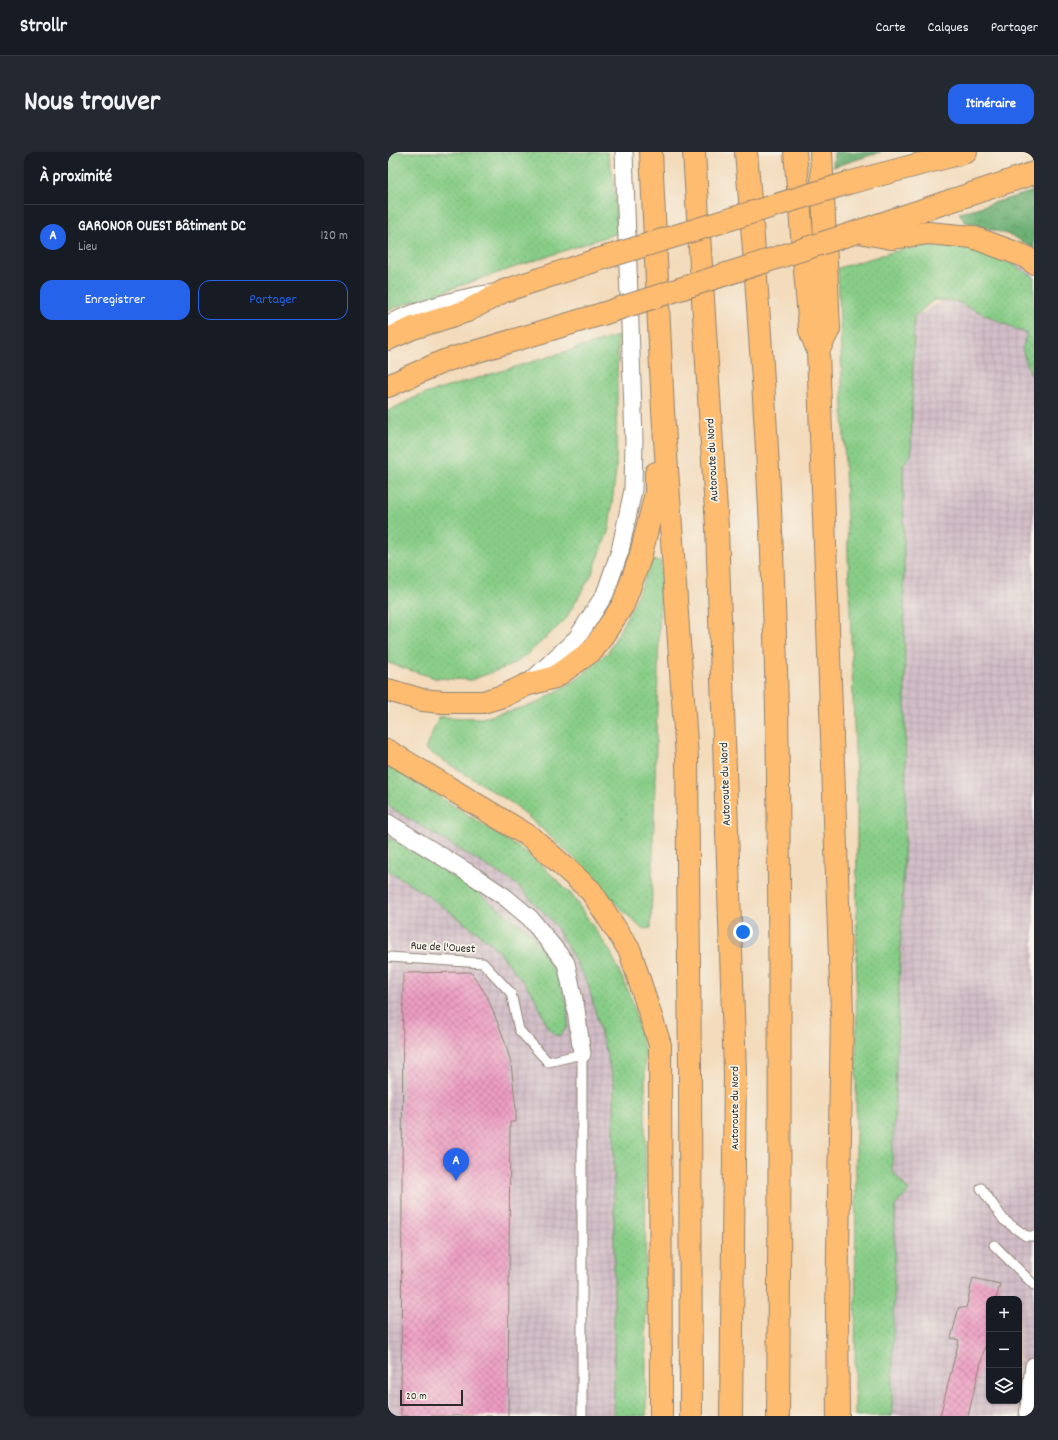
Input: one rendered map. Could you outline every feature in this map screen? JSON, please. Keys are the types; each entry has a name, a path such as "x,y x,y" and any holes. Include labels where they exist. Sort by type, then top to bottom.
{"highway":[{"path":"650,152 663,411 688,758 691,1416"},
{"name":"Autoroute du Nord","path":"694,152 717,527 735,1066 731,1416"},
{"path":"746,152 758,296 776,708 780,1077 778,1416"},
{"path":"795,152 810,330 818,351 842,1013 837,1312 838,1416"},
{"path":"818,351 829,329 821,152"},
{"path":"855,181 930,152"},
{"path":"388,339 412,328 467,311 504,291 597,260 855,181 966,152"},
{"path":"388,386 444,361 602,314 858,232 1034,173"},
{"path":"858,232 891,238 928,234 972,237 1024,256 1034,263"},
{"path":"388,690 422,700 442,702 483,702 503,696 526,685 555,677 592,650 623,605 640,558 656,493 656,452 663,411"},
{"path":"388,751 532,838 591,891 630,950 660,1045 661,1416"},
{"path":"826,1416 828,1309 839,1234"}],"street":[{"path":"526,685 577,638 605,594 620,551 632,490 634,440 624,152"},
{"path":"388,324 408,315 466,297 504,291"},
{"path":"388,823 505,897 530,918 566,963 576,1009 582,1054"},
{"path":"1028,1416 1034,1366"}],"lane":[{"name":"Rue de l'Ouest","path":"388,957 483,963 511,993 519,1030 548,1062 582,1054"},
{"path":"582,1054 582,1416"},
{"path":"982,1188 1004,1220 1026,1236 1034,1236"},
{"path":"994,1245 1034,1285"}],"shaded area":[{"path":"1034,250 1034,1416 857,1416 869,342"},
{"path":"388,792 572,918 627,1110 628,1416 388,1416"}],"green space":[{"path":"388,152 607,152 614,180 617,233 388,310"},
{"path":"834,152 881,152 833,167"},
{"path":"1034,191 1034,249 1013,236 965,222 959,213"},
{"path":"956,242 1002,258 1034,277 1034,378 1031,375 1022,349 1027,334 955,301 933,300 914,317 911,455 903,464 906,804 892,1171 909,1191 895,1206 892,1416 855,1416 857,810 838,268 903,249"},
{"path":"618,336 616,470 609,529 592,574 565,620 530,652 512,665 471,680 435,678 388,663 388,411 418,396"},
{"path":"652,560 661,561 651,928 642,929 614,902 580,863 515,805 425,749 439,717 482,718 535,704 579,678 609,651 633,605"},
{"path":"388,766 451,804 533,857 571,894 611,953 632,1000 645,1054 646,1416 614,1416 614,1082 588,984 554,923 515,883 388,806"},
{"path":"388,837 470,887 532,934 557,977 567,1004 568,1025 562,1034 557,1036 549,1029 533,994 492,944 433,899 388,870"}],"building":[{"path":"471,972 487,996 504,1039 511,1063 516,1110 516,1122 510,1122 508,1416 401,1416 403,973"},
{"path":"973,1278 1000,1284 997,1296 986,1296 986,1341 968,1416 940,1416 959,1340 951,1338 959,1307 966,1308"}],"place":[{"name":"GARONOR OUEST Bâtiment DC","path":"456,1181"}]}
